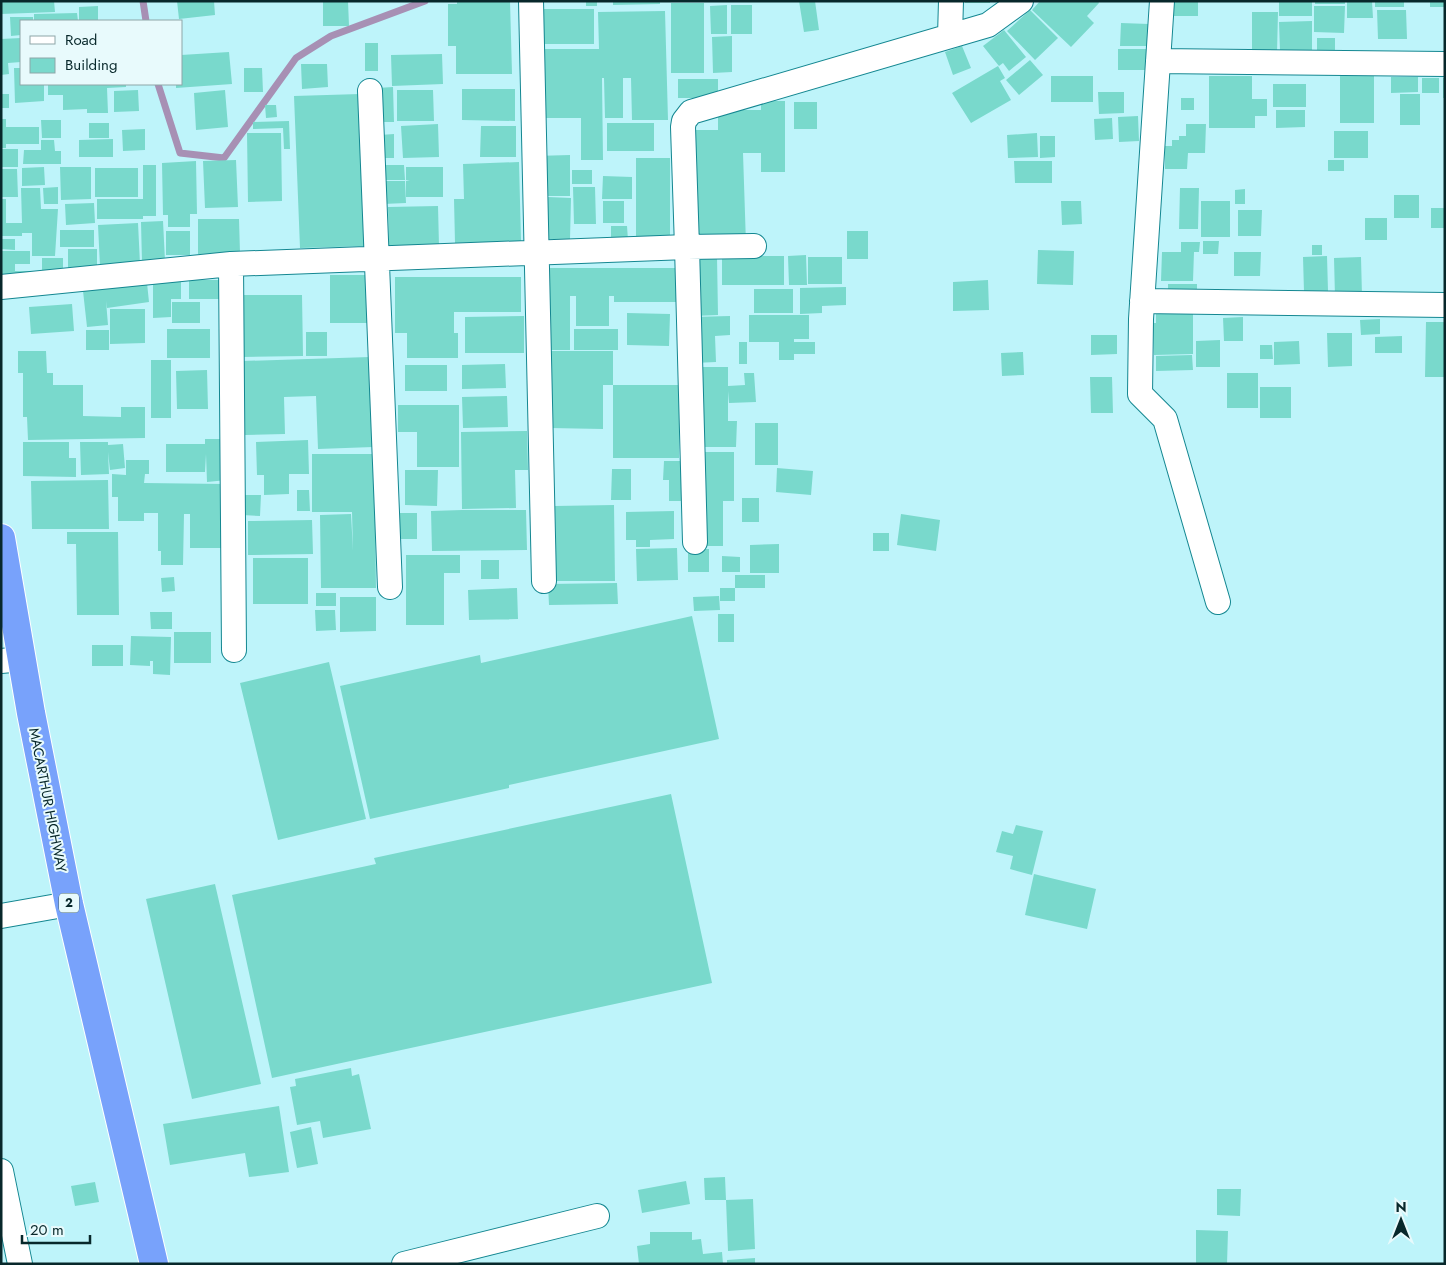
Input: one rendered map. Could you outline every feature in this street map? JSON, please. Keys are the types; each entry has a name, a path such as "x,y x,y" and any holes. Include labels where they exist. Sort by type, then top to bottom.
{"highway":[{"name":"MACARTHUR HIGHWAY","path":"1,538 12,660 154,1264"}],"street":[{"path":"531,1 544,581"},
{"path":"950,36 951,1"},
{"path":"695,542 684,121 691,112 988,25 1021,1"},
{"path":"1162,1 1142,301 1140,394 1166,420 1218,602"},
{"path":"1158,61 1445,64"},
{"path":"370,91 379,259 390,587"},
{"path":"1,287 231,264 754,246"},
{"path":"231,264 234,650"},
{"path":"1142,301 1445,305"},
{"path":"1,916 69,904"},
{"path":"1,1172 20,1264"},
{"path":"404,1264 597,1216"}],"building":[{"path":"1,1 54,1 55,12 1,14"},
{"path":"177,1 214,1 215,15 179,19"},
{"path":"323,1 348,1 349,26 323,26"},
{"path":"457,1 510,1 512,74 456,74 456,46 448,46 448,4 457,4"},
{"path":"586,1 597,1 597,6 586,6"},
{"path":"613,1 660,1 660,4 613,5"},
{"path":"799,1 815,1 819,30 804,32"},
{"path":"965,1 990,1 990,3 965,3"},
{"path":"1040,1 1098,1 1099,3 1087,16 1094,23 1071,47 1032,10"},
{"path":"1172,1 1198,1 1198,16 1172,16"},
{"path":"1279,1 1312,1 1312,16 1279,16"},
{"path":"1315,1 1345,1 1345,4 1315,4"},
{"path":"1347,1 1372,1 1373,18 1347,18"},
{"path":"1375,1 1404,1 1404,7 1375,7"},
{"path":"1430,1 1445,1 1445,7 1430,7"},
{"path":"671,3 704,3 704,73 671,73"},
{"path":"727,5 727,34 711,34 710,6"},
{"path":"731,5 752,5 752,34 731,34"},
{"path":"98,6 98,20 79,20 79,7"},
{"path":"1314,6 1345,6 1344,33 1314,32"},
{"path":"543,9 594,9 594,44 543,44"},
{"path":"1030,10 1058,38 1035,60 1007,31"},
{"path":"1377,10 1406,10 1407,39 1378,39"},
{"path":"665,11 668,120 632,120 631,78 623,78 623,118 605,118 604,78 602,78 603,160 581,160 581,118 536,118 543,49 599,49 598,12"},
{"path":"1252,12 1278,12 1277,53 1252,53"},
{"path":"77,13 78,20 34,20 34,14"},
{"path":"10,17 33,17 33,20 20,20 20,35 11,36"},
{"path":"1312,21 1312,50 1280,51 1279,22"},
{"path":"1121,23 1149,24 1148,46 1120,46"},
{"path":"1004,30 1026,57 1009,71 1003,63 999,66 983,46"},
{"path":"732,36 732,72 713,73 712,37"},
{"path":"20,38 20,62 8,63 9,74 1,75 1,39"},
{"path":"1317,38 1335,38 1335,56 1317,56"},
{"path":"365,43 378,43 378,71 365,71"},
{"path":"962,46 971,68 953,75 945,52"},
{"path":"1118,49 1146,49 1146,70 1118,70"},
{"path":"229,52 232,84 176,88 176,85 182,85 182,55"},
{"path":"442,54 443,84 392,86 391,55"},
{"path":"1030,60 1043,75 1019,95 1006,80"},
{"path":"301,64 327,64 328,87 302,89"},
{"path":"998,66 1005,78 1000,81 1011,100 971,123 952,93"},
{"path":"14,68 20,68 20,85 44,85 44,101 15,103"},
{"path":"244,68 262,68 263,92 244,92"},
{"path":"1340,72 1374,72 1374,123 1340,123"},
{"path":"1051,76 1093,76 1093,102 1051,102"},
{"path":"1209,76 1252,76 1252,99 1267,99 1267,116 1255,116 1255,128 1209,128"},
{"path":"1391,77 1418,77 1418,92 1391,93"},
{"path":"1422,78 1439,78 1439,93 1422,93"},
{"path":"1443,78 1445,78 1445,98 1443,98"},
{"path":"678,79 718,79 718,98 678,98"},
{"path":"1273,84 1306,84 1306,107 1273,107"},
{"path":"48,85 126,85 126,87 107,88 108,113 87,113 87,109 63,110 63,95 48,95"},
{"path":"393,87 394,122 382,122 377,88"},
{"path":"462,89 515,89 515,121 462,120"},
{"path":"138,90 139,111 114,112 114,91"},
{"path":"225,90 228,127 196,130 194,93"},
{"path":"397,90 433,90 434,121 397,121"},
{"path":"1098,92 1124,92 1124,113 1099,114"},
{"path":"1,94 9,94 9,108 1,108"},
{"path":"360,94 366,246 300,248 294,96"},
{"path":"1400,94 1420,94 1420,125 1400,125"},
{"path":"1181,98 1194,98 1194,110 1181,110"},
{"path":"761,101 785,101 785,172 761,172 761,153 743,153 746,244 691,244 691,130 718,130 718,110 761,110"},
{"path":"794,102 817,102 817,129 794,129"},
{"path":"265,105 276,105 277,117 266,118"},
{"path":"1276,110 1305,110 1305,127 1276,128"},
{"path":"1138,116 1139,141 1119,142 1118,117"},
{"path":"1112,118 1113,139 1095,140 1094,119"},
{"path":"1,119 6,119 6,127 39,127 39,144 6,144 6,148 1,148"},
{"path":"41,120 61,120 61,138 42,138"},
{"path":"289,121 290,149 284,149 283,128 253,129 253,122"},
{"path":"89,123 109,123 109,138 89,138"},
{"path":"607,123 654,123 654,151 607,151"},
{"path":"438,124 439,157 403,158 401,126"},
{"path":"1186,124 1206,124 1205,153 1188,153 1187,169 1165,169 1165,146 1172,146 1172,140 1179,140 1179,136 1186,136"},
{"path":"481,126 516,126 516,157 480,157"},
{"path":"145,129 145,150 123,151 122,130"},
{"path":"1334,131 1368,131 1368,158 1334,158"},
{"path":"247,133 281,133 282,201 248,202"},
{"path":"1037,133 1038,157 1008,158 1007,135"},
{"path":"394,134 394,158 380,158 380,135"},
{"path":"1040,136 1055,136 1055,157 1040,158"},
{"path":"113,139 113,157 79,157 79,140"},
{"path":"41,140 54,140 55,151 61,151 61,164 23,164 24,150 41,150"},
{"path":"1,149 18,149 18,167 1,167"},
{"path":"570,155 570,196 544,196 535,156"},
{"path":"636,158 670,158 670,236 636,236"},
{"path":"236,160 238,207 205,208 203,161"},
{"path":"1328,160 1344,160 1344,171 1328,171"},
{"path":"196,161 197,214 190,214 190,227 168,227 168,215 163,215 162,163"},
{"path":"1014,161 1052,161 1052,183 1015,183"},
{"path":"519,162 521,241 455,243 454,199 464,199 463,164"},
{"path":"143,165 156,165 156,216 143,216 143,219 97,219 97,199 143,199"},
{"path":"385,165 404,165 405,180 386,180"},
{"path":"44,167 45,185 22,186 22,168"},
{"path":"60,167 91,167 91,199 61,200"},
{"path":"406,167 443,167 443,197 406,197 406,181 410,180 406,180"},
{"path":"95,168 138,168 138,197 95,197"},
{"path":"1,169 17,169 18,197 1,197"},
{"path":"572,170 592,170 592,184 572,184"},
{"path":"603,176 632,177 632,199 602,199"},
{"path":"382,181 405,181 406,203 383,204"},
{"path":"58,187 58,204 44,204 43,188"},
{"path":"573,187 595,187 596,224 574,224"},
{"path":"21,188 40,188 41,209 58,209 55,256 32,256 32,233 22,233 22,236 1,236 1,199 6,199 6,223 22,223"},
{"path":"1180,188 1199,188 1198,229 1179,229"},
{"path":"1245,189 1245,204 1235,204 1235,190"},
{"path":"1394,195 1419,195 1419,218 1394,218"},
{"path":"548,197 571,198 570,239 547,239"},
{"path":"603,201 624,201 624,223 603,223"},
{"path":"1061,201 1081,201 1082,224 1062,225"},
{"path":"1201,201 1230,201 1230,237 1201,237"},
{"path":"94,203 95,223 66,225 65,204"},
{"path":"438,206 439,246 389,247 388,207"},
{"path":"1431,208 1445,208 1445,228 1431,228"},
{"path":"1238,210 1262,210 1261,236 1238,236"},
{"path":"1365,218 1387,218 1387,240 1365,240"},
{"path":"198,219 239,219 240,253 198,254"},
{"path":"163,221 165,261 142,262 141,222"},
{"path":"138,223 140,264 100,266 98,225"},
{"path":"611,226 627,226 628,240 611,240"},
{"path":"60,230 94,230 94,247 60,247"},
{"path":"166,231 190,231 190,255 166,255"},
{"path":"847,231 868,231 868,259 847,259"},
{"path":"2,239 15,239 15,250 1,249"},
{"path":"1203,241 1219,241 1218,254 1203,254"},
{"path":"1181,242 1200,242 1199,252 1194,252 1193,281 1161,281 1162,252 1181,252"},
{"path":"1312,245 1322,245 1322,255 1312,255"},
{"path":"68,249 97,249 97,271 68,271"},
{"path":"1038,250 1074,251 1073,285 1037,284"},
{"path":"2,251 30,251 30,264 15,264 15,271 40,271 40,280 1,280"},
{"path":"1234,252 1261,252 1260,276 1234,276"},
{"path":"806,255 807,285 789,285 788,256"},
{"path":"722,256 784,256 784,285 722,285"},
{"path":"1327,256 1328,291 1304,292 1303,257"},
{"path":"692,257 717,257 718,315 693,316"},
{"path":"808,257 842,257 842,284 808,284"},
{"path":"1361,257 1362,296 1335,297 1334,258"},
{"path":"42,258 63,258 63,274 42,274"},
{"path":"541,268 677,268 677,302 614,302 614,296 609,296 609,326 576,326 576,296 570,296 570,350 541,350"},
{"path":"330,275 371,275 371,323 330,323"},
{"path":"395,277 521,277 521,312 454,312 454,333 458,333 458,358 407,358 407,333 395,333"},
{"path":"181,279 181,299 171,299 171,317 153,318 153,280"},
{"path":"189,280 220,280 220,299 189,299"},
{"path":"988,280 989,310 953,311 953,282"},
{"path":"147,283 149,302 107,308 106,301 108,325 87,327 83,291"},
{"path":"1168,284 1197,284 1197,296 1168,296"},
{"path":"846,287 846,305 822,306 822,313 800,314 800,288"},
{"path":"754,289 793,289 793,313 754,313"},
{"path":"242,295 302,295 303,356 242,357"},
{"path":"172,302 200,302 200,323 172,323"},
{"path":"72,304 74,331 31,334 29,307"},
{"path":"110,309 145,309 145,343 110,344"},
{"path":"1193,312 1193,354 1154,355 1153,323 1156,323 1156,313"},
{"path":"627,313 670,314 669,346 627,345"},
{"path":"749,315 809,315 809,339 794,339 794,342 815,342 815,354 794,354 794,360 779,360 779,342 749,342"},
{"path":"524,316 524,353 465,353 465,317"},
{"path":"730,316 730,335 715,336 716,362 694,363 693,317"},
{"path":"1243,317 1243,341 1224,341 1223,318"},
{"path":"1380,319 1380,334 1361,335 1360,320"},
{"path":"1426,322 1445,322 1445,377 1425,377"},
{"path":"167,329 210,329 210,358 167,358"},
{"path":"574,329 618,329 618,350 574,350"},
{"path":"86,330 109,330 109,350 86,350"},
{"path":"306,332 327,332 327,356 306,356"},
{"path":"1327,333 1352,333 1352,366 1328,367"},
{"path":"1091,335 1117,335 1117,354 1091,355"},
{"path":"1402,336 1402,353 1375,353 1375,337"},
{"path":"1220,340 1220,367 1196,367 1196,341"},
{"path":"1299,341 1300,364 1274,365 1274,342"},
{"path":"739,342 747,342 747,364 739,364"},
{"path":"1260,345 1272,345 1273,359 1260,359"},
{"path":"18,351 46,351 47,373 53,373 53,385 83,385 83,416 121,417 121,407 145,407 145,438 28,440 27,417 23,417 23,373 18,373"},
{"path":"543,351 613,351 613,385 603,385 603,429 550,428"},
{"path":"1023,352 1024,375 1002,376 1001,353"},
{"path":"1192,355 1193,370 1156,371 1156,356"},
{"path":"370,357 373,447 318,449 316,396 284,397 285,434 245,435 242,361"},
{"path":"151,360 171,360 171,418 151,418"},
{"path":"505,364 506,388 462,389 462,365"},
{"path":"405,365 447,365 447,391 405,391"},
{"path":"696,367 728,367 728,386 745,385 744,373 754,373 756,402 729,403 728,391 728,421 737,421 736,447 695,447"},
{"path":"207,370 208,409 177,409 176,371"},
{"path":"1227,373 1258,373 1258,408 1227,408"},
{"path":"1090,377 1112,377 1113,413 1091,413"},
{"path":"613,385 679,385 679,458 613,458"},
{"path":"1260,387 1291,387 1291,418 1260,418"},
{"path":"507,396 508,427 463,428 462,397"},
{"path":"398,405 459,405 459,467 417,467 417,432 398,432"},
{"path":"755,423 778,423 778,465 755,465"},
{"path":"527,431 528,470 515,470 516,508 462,509 461,432"},
{"path":"205,439 225,439 227,480 207,482 206,454 205,472 166,472 166,444 205,444"},
{"path":"308,440 309,474 289,474 289,494 264,495 264,475 257,475 256,442"},
{"path":"23,442 69,442 69,458 76,458 76,477 23,476"},
{"path":"80,442 108,442 108,445 123,444 125,468 110,470 108,452 109,474 81,475"},
{"path":"698,452 734,452 734,501 723,501 723,546 698,546"},
{"path":"312,454 374,454 376,588 321,588 320,515 351,514 353,551 352,512 312,512"},
{"path":"126,460 149,460 149,474 145,474 144,483 225,484 225,548 190,548 190,514 184,514 183,565 161,565 161,551 158,551 158,513 144,513 144,521 118,521 118,497 112,497 112,474 126,475"},
{"path":"664,461 683,461 683,501 669,501 669,480 663,480"},
{"path":"777,468 813,471 811,495 776,492"},
{"path":"612,469 631,469 631,500 611,500"},
{"path":"405,470 438,470 437,506 405,505"},
{"path":"108,480 109,529 32,529 31,481"},
{"path":"297,490 309,490 310,511 297,511"},
{"path":"242,495 261,495 260,516 242,515"},
{"path":"742,498 759,498 759,522 742,522"},
{"path":"614,505 615,581 547,581 547,568 556,569 555,506"},
{"path":"526,510 527,550 432,551 431,511"},
{"path":"674,511 674,539 650,540 650,547 636,547 636,540 626,540 626,512"},
{"path":"400,513 417,513 417,539 400,539"},
{"path":"901,514 940,520 936,551 897,545"},
{"path":"312,520 313,554 248,555 248,521"},
{"path":"67,532 118,532 119,615 77,615 76,544 67,544"},
{"path":"873,533 889,533 889,551 873,551"},
{"path":"779,544 779,573 750,573 750,545"},
{"path":"677,548 678,580 637,581 636,549"},
{"path":"688,549 709,549 709,572 688,572"},
{"path":"406,555 460,555 460,573 444,573 444,625 406,625"},
{"path":"722,556 740,557 740,572 722,572"},
{"path":"253,558 308,558 308,604 253,604"},
{"path":"481,560 499,560 499,579 481,579"},
{"path":"735,575 765,575 765,588 735,588"},
{"path":"174,577 175,591 162,592 161,578"},
{"path":"617,583 618,604 549,605 548,584"},
{"path":"517,588 518,619 469,620 468,590"},
{"path":"720,588 735,588 735,601 720,601"},
{"path":"316,593 336,593 336,606 316,606"},
{"path":"719,596 720,610 694,611 693,597"},
{"path":"340,597 376,597 376,631 340,632"},
{"path":"315,610 335,610 336,630 316,631"},
{"path":"150,612 172,612 172,629 151,629"},
{"path":"718,614 734,614 734,642 718,642"},
{"path":"692,616 719,739 509,785 509,788 370,819 340,686 480,655 481,663"},
{"path":"174,632 211,632 211,663 174,663"},
{"path":"131,636 171,637 170,675 153,674 153,661 150,661 150,666 130,665"},
{"path":"92,645 123,645 123,666 92,666"},
{"path":"329,662 366,819 278,840 240,683"},
{"path":"671,794 712,983 272,1078 232,895 376,864 374,858"},
{"path":"1016,825 1043,831 1032,875 1010,869 1013,856 996,852 1002,831 1013,834"},
{"path":"1034,874 1096,889 1087,929 1025,915"},
{"path":"215,884 261,1084 192,1099 146,899"},
{"path":"351,1068 352,1076 359,1074 371,1129 323,1138 320,1121 297,1125 290,1087 296,1086 295,1079"},
{"path":"279,1106 289,1172 249,1177 245,1153 170,1165 163,1124"},
{"path":"311,1127 318,1164 297,1168 290,1132"},
{"path":"725,1177 726,1200 705,1200 704,1178"},
{"path":"686,1181 690,1204 642,1213 638,1190"},
{"path":"95,1182 99,1202 75,1206 71,1186"},
{"path":"1217,1189 1241,1189 1240,1216 1217,1215"},
{"path":"753,1199 755,1249 728,1251 726,1200"},
{"path":"1196,1230 1228,1231 1227,1264 1196,1264"},
{"path":"650,1232 692,1232 692,1240 701,1239 703,1254 722,1252 723,1264 639,1264 637,1246 650,1244"},
{"path":"755,1258 755,1264 727,1264 727,1260"}],"waterway":[{"path":"143,1 146,20"},
{"path":"158,85 180,153 224,158 296,58 331,36 425,1"}]}
